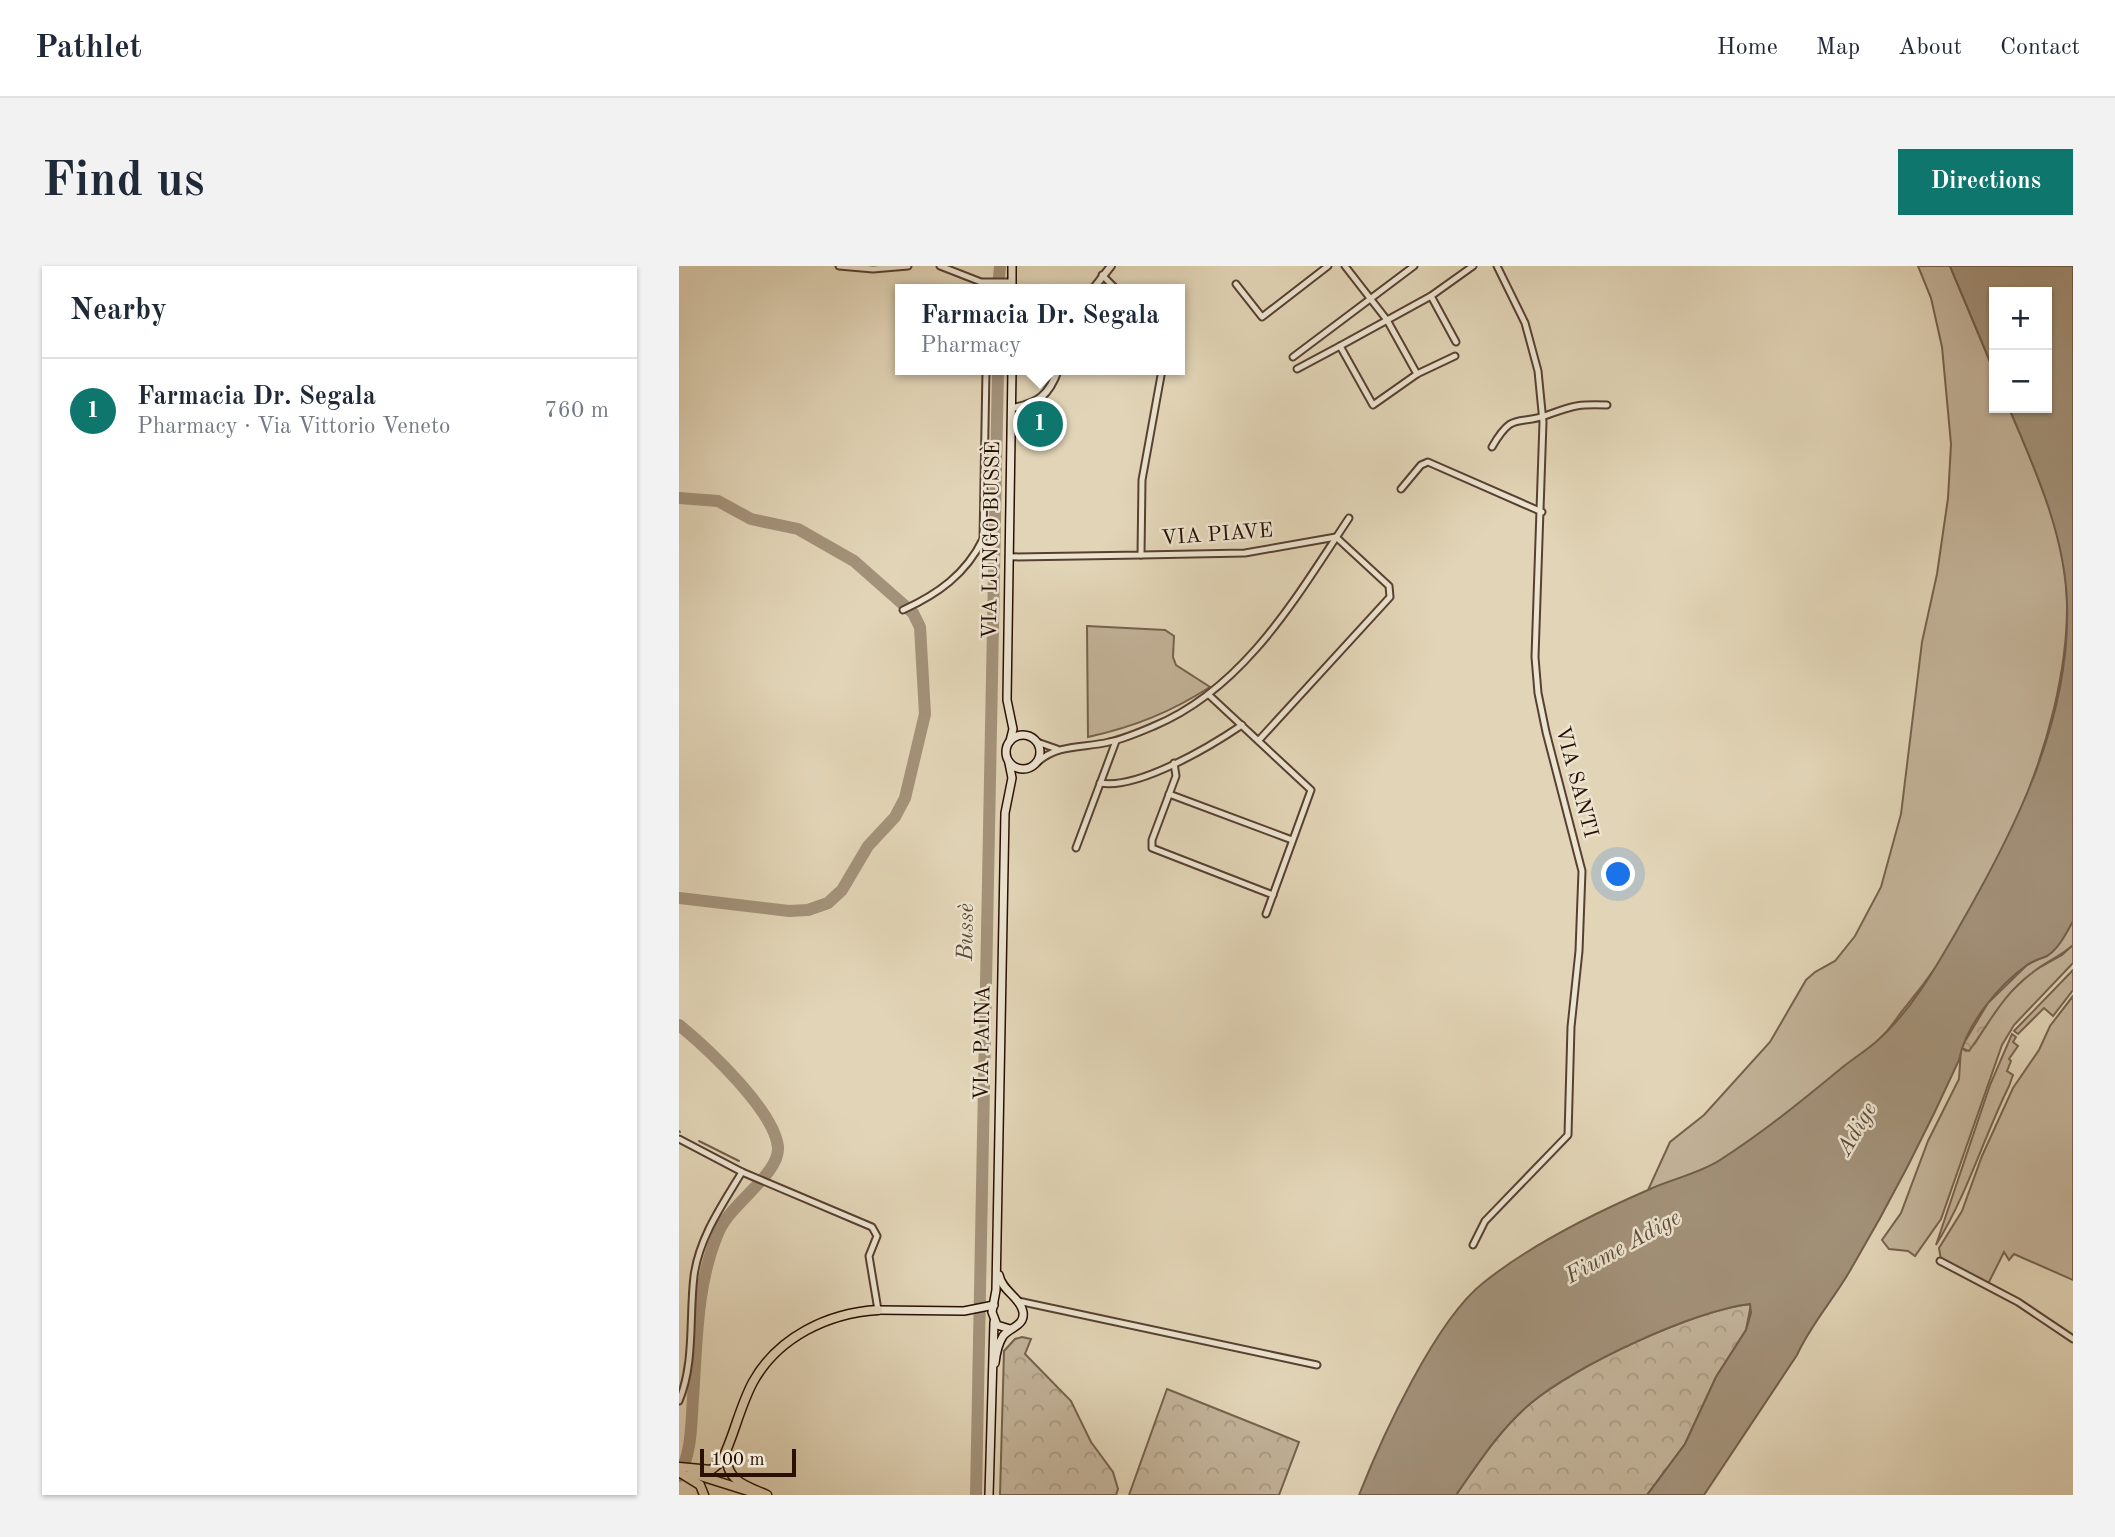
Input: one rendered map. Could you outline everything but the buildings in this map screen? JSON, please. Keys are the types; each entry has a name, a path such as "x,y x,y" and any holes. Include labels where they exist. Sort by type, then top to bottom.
{"main road":[{"path":"1012,266 1012,284"},
{"name":"VIA LUNGO BUSSÈ","path":"1010,741 1013,729 1009,711 1012,375"},
{"path":"1009,711 1018,728 1037,742 1041,752 1038,762 1024,770 1009,762 1006,752 1010,741 1026,735"},
{"name":"VIA PAINA","path":"996,1249 1005,813 1012,774 1009,762"},
{"name":"VIA PAINA","path":"1008,796 1024,770"},
{"path":"992,1381 999,1345 1010,1329 1023,1318 1022,1308 1000,1282 996,1249"},
{"path":"989,1495 996,1249"},
{"path":"694,1474 711,1470 721,1462 753,1383 779,1350 801,1334 827,1320 879,1310 964,1311 993,1305 1003,1299 1014,1300"},
{"path":"964,1311 992,1320 1001,1328 1010,1329"},
{"path":"728,1448 726,1464 734,1479 767,1495"},
{"path":"679,1469 761,1495"},
{"path":"694,1474 704,1495"}],"street":[{"path":"841,266 873,269 908,266"},
{"path":"940,266 983,284"},
{"path":"1096,284 1111,266"},
{"path":"1236,284 1262,317 1328,266"},
{"path":"1345,266 1387,320 1417,373"},
{"path":"1293,357 1414,266"},
{"path":"1297,369 1431,296 1473,266"},
{"name":"VIA SANTI","path":"1473,1245 1479,1228 1563,1141 1570,1124 1571,1027 1579,951 1582,872 1538,693 1535,657 1542,512 1542,416 1538,371 1525,323 1497,266"},
{"path":"1102,275 1111,284"},
{"path":"1431,296 1456,342"},
{"path":"1340,346 1375,405 1417,373 1455,356"},
{"path":"903,610 930,598 950,582 974,557 983,539 986,375"},
{"path":"1012,408 1039,401 1048,392 1056,375"},
{"name":"VIA PIAVE","path":"1141,555 1142,481 1161,375"},
{"path":"1492,447 1508,424 1523,418 1542,416 1579,404 1607,405"},
{"path":"1401,489 1421,465 1428,462 1542,512"},
{"path":"1038,762 1060,749 1116,741 1157,725 1209,695 1286,614 1349,518"},
{"path":"1259,740 1389,597 1389,586 1336,537"},
{"name":"VIA PIAVE","path":"1009,557 1245,552 1336,537"},
{"path":"1209,695 1311,790 1266,914"},
{"path":"1100,783 1121,782 1174,763 1207,748 1242,725"},
{"path":"1076,848 1116,741"},
{"path":"1037,742 1060,749"},
{"path":"1174,763 1176,776 1152,839 1155,851 1273,895"},
{"path":"1169,794 1292,840"},
{"path":"679,1139 741,1172 862,1222 877,1232 877,1241 869,1256 879,1310"},
{"path":"679,1401 687,1378 695,1273 704,1240 741,1172"},
{"path":"1940,1261 2030,1308 2073,1339"},
{"path":"1014,1300 1317,1365"},
{"path":"1023,1318 1038,1306"}],"green space":[{"path":"1918,266 1950,266 1989,359 1989,413 2011,413 2039,479 2062,554 2067,605 2064,655 2054,708 2038,763 2018,817 1967,919 1937,965 1881,1038 1799,1106 1737,1151 1708,1167 1648,1190 1670,1142 1704,1115 1770,1042 1806,980 1835,961 1855,936 1881,887 1901,814 1922,642 1937,574 1948,498 1951,444 1942,347 1931,298"},
{"path":"1087,626 1165,630 1174,636 1173,657 1176,665 1210,687 1152,718 1088,737"},
{"path":"2073,921 2073,945 2022,981 2005,999 1969,1051 1961,1048 1988,1003 2027,965 2053,951"},
{"path":"2073,945 2073,963 2014,1025 2002,1045 1941,1219 1915,1256 1908,1251 1889,1249 1882,1240 1901,1213 1928,1141 1959,1079 1961,1048 1966,1051 1975,1043 2002,1000 2033,971 2062,955"},
{"path":"2073,970 2073,990 2053,1016 2044,1008 2018,1034 2014,1031"},
{"path":"2073,996 2073,1280 2014,1254 2009,1260 2004,1252 1988,1284 1941,1260 1939,1248 1962,1211 1982,1156 2013,1088 2039,1050 2050,1026"},
{"path":"2012,1034 2016,1037 2013,1042 2018,1046 2009,1059 2011,1061 2007,1071 2013,1075 1966,1187 1936,1245 1990,1085"},
{"path":"1751,1304 1746,1330 1716,1377 1685,1444 1647,1495 1456,1495 1509,1424 1551,1388 1605,1357 1668,1328 1727,1308"},
{"path":"1015,1339 1031,1339 1025,1354 1071,1401 1091,1442 1113,1472 1118,1489 1116,1495 1000,1495 1004,1351"},
{"path":"1167,1389 1299,1442 1279,1495 1129,1495"}],"water":[{"path":"1950,266 2073,266 2073,921 2055,950 2016,973 1976,1019 1921,1139 1866,1243 1797,1355 1704,1495 1647,1495 1685,1444 1716,1377 1746,1330 1751,1313 1750,1304 1727,1308 1668,1328 1605,1357 1551,1388 1509,1424 1456,1495 1359,1495 1396,1412 1429,1351 1465,1301 1483,1283 1563,1231 1628,1199 1720,1160 1799,1103 1890,1029 1923,987 1980,890 2019,812 2035,772 2060,689 2066,646 2067,603 2061,552 2047,503 2011,413 2052,413 2052,287 1989,287 1989,359"}],"waterway":[{"name":"Bussè","path":"998,284 1000,266"},
{"name":"Bussè","path":"976,1495 998,375"},
{"path":"679,498 718,501 751,519 798,529 854,561 913,613 920,627 925,714 905,798 895,817 868,846 842,890 828,903 808,910 789,911 679,898"},
{"path":"679,1025 722,1064 752,1098 774,1132 778,1147 777,1157 764,1178 725,1220 711,1251 699,1313 690,1438 679,1476"},
{"path":"699,1141 739,1161"}],"place":[{"name":"Farmacia Dr. Segala","path":"1040,424"}],"water label":[{"name":"Adige","path":"1857,1129"},
{"name":"Fiume Adige","path":"1623,1247"}]}
